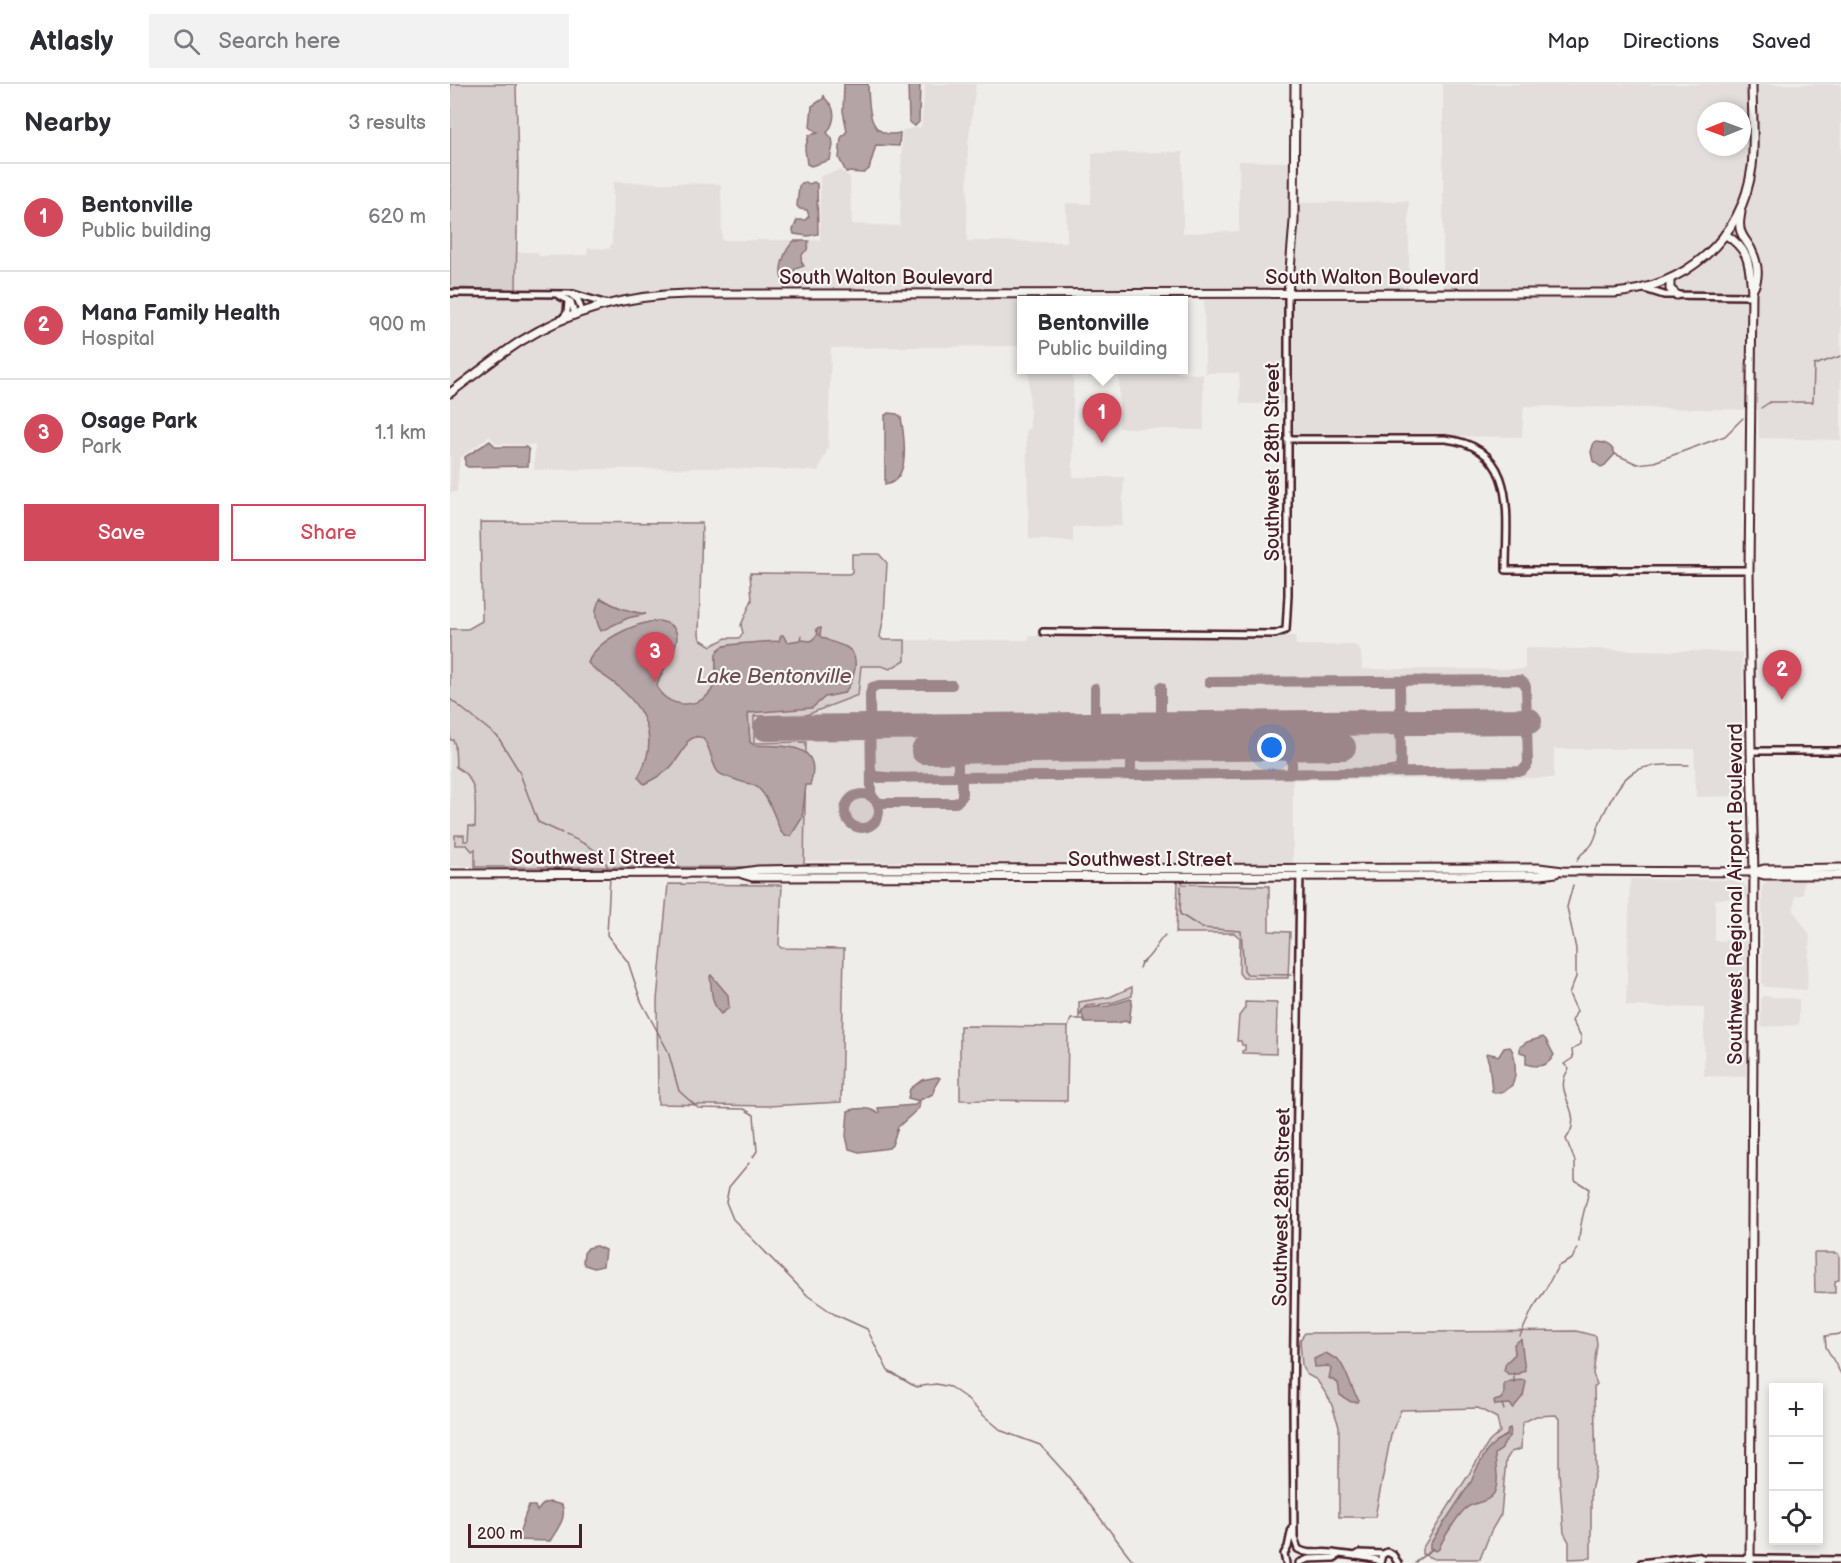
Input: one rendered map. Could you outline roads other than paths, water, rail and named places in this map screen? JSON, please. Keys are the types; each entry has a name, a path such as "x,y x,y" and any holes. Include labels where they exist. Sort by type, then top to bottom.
{"main road":[{"path":"1287,294 1294,221 1295,84"},
{"path":"1752,84 1752,164 1739,222 1740,231 1751,249 1756,264 1757,282 1752,293"},
{"name":"South Walton Boulevard","path":"450,393 518,343 561,321 609,304 644,297 684,294 1614,293 1645,289 1670,280 1701,260 1725,234 1743,201"},
{"name":"Southwest Regional Airport Boulevard","path":"1725,234 1740,244 1746,254 1750,266 1752,293 1749,570 1754,872 1750,1561"},
{"path":"1670,280 1670,289 1677,295"},
{"name":"Southwest I Street","path":"450,874 737,873 752,877 1539,868 1563,872 1754,872 1764,869 1841,868"},
{"name":"Southwest I Street","path":"1754,872 1764,875 1841,874"}],"street":[{"path":"1645,289 1664,295 1752,293"},
{"path":"450,293 553,294 609,304"},
{"name":"Southwest 28th Street","path":"1042,632 1275,634 1286,630 1288,595 1287,294"},
{"path":"569,297 579,313"},
{"path":"561,321 569,306 569,297"},
{"path":"1287,439 1445,439 1466,442 1476,447 1485,453 1497,467 1505,489 1506,570 1749,570"},
{"path":"1751,751 1841,751"},
{"name":"Southwest 28th Street","path":"1299,1563 1302,1557 1293,1526 1300,872"},
{"name":"Southwest 28th Street","path":"1286,1563 1284,1554 1293,1526"},
{"path":"1287,1549 1293,1547 1308,1554 1334,1553 1337,1556"},
{"path":"1355,1556 1360,1553 1392,1553 1396,1562"},
{"path":"1299,1563 1308,1559 1337,1556 1355,1556 1380,1562 1383,1554"},
{"path":"1641,1563 1697,1556 1750,1561 1841,1560"},
{"path":"1694,1563 1702,1558"}],"water":[{"path":"844,84 868,84 870,111 876,127 881,132 889,134 900,133 899,146 876,145 869,169 864,173 846,172 839,158 841,138 847,131 843,111"},
{"path":"908,84 920,84 919,122 915,126 909,122"},
{"path":"824,95 834,114 827,133 832,138 833,145 830,160 811,166 807,164 805,149 809,135 818,133 810,127 812,106 823,99"},
{"path":"806,182 817,184 818,234 808,236 794,234 793,230 797,220 805,220 809,216 807,210 797,206 799,186"},
{"path":"794,241 809,241 807,250 801,257 804,266 795,269 794,274 799,279 807,275 806,284 784,283 782,278 783,260"},
{"path":"889,413 901,417 904,456 899,475 894,481 885,485 885,415"},
{"path":"490,441 496,447 526,447 529,450 528,466 468,467 465,465 465,457"},
{"path":"1594,442 1607,444 1614,451 1615,454 1604,466 1601,467 1593,461 1591,452"},
{"path":"601,598 622,609 646,614 628,618 601,631 596,614"},
{"name":"Lake Bentonville","path":"659,621 671,625 676,632 677,640 657,686 667,699 682,704 698,701 711,691 715,678 716,654 720,648 726,646 779,641 781,635 787,642 800,640 801,635 802,640 811,641 818,634 816,629 821,628 820,636 851,651 855,670 844,693 825,697 812,708 748,713 750,742 754,745 798,749 811,760 813,771 810,785 806,785 802,818 791,836 785,836 781,832 768,802 757,787 718,772 705,740 700,737 687,742 674,764 660,776 644,784 638,777 648,753 648,730 644,719 631,699 617,685 588,663 599,647 618,634 639,625"},
{"path":"711,975 728,995 729,1008 721,1014 713,1001"},
{"path":"1132,1000 1129,1023 1125,1021 1085,1023 1081,1012 1084,1008 1108,1006"},
{"path":"1543,1037 1554,1055 1552,1059 1542,1066 1526,1064 1526,1054 1520,1052 1520,1047"},
{"path":"1510,1047 1515,1060 1514,1081 1506,1090 1495,1093 1492,1091 1486,1054 1499,1056 1504,1048"},
{"path":"940,1078 933,1094 920,1100 919,1108 898,1127 889,1148 859,1152 849,1149 846,1136 848,1111 863,1109 877,1113 878,1108 915,1105 919,1101 908,1098 910,1089 922,1080"},
{"path":"596,1246 605,1250 603,1266 594,1268 583,1262 584,1253 588,1248"},
{"path":"1521,1339 1525,1370 1518,1374 1508,1374 1504,1370 1506,1363 1515,1354 1514,1344"},
{"path":"1326,1353 1337,1358 1341,1363 1358,1402 1351,1402 1340,1395 1338,1383 1329,1378 1331,1369 1328,1366 1315,1367 1314,1359"},
{"path":"1524,1380 1526,1382 1523,1396 1513,1408 1510,1404 1495,1405 1494,1401 1501,1399 1504,1394 1504,1384"},
{"path":"1510,1428 1510,1434 1502,1449 1495,1454 1497,1482 1493,1495 1467,1507 1450,1529 1439,1549 1436,1551 1430,1549 1430,1544 1471,1482 1487,1451 1496,1441 1507,1435"},
{"path":"544,1503 562,1505 563,1515 550,1541 517,1540 529,1506 535,1506 537,1511"}],"waterway":[{"path":"1761,408 1770,402 1813,402 1814,365 1841,356"},
{"path":"1615,454 1637,464 1654,462 1725,436 1743,418"},
{"path":"450,699 498,737 519,771 538,822 562,833"},
{"path":"1577,861 1592,844 1611,800 1626,778 1644,768 1689,765"},
{"path":"566,835 598,853 609,871"},
{"path":"610,876 607,935 628,962 641,1001 668,1051 679,1091 698,1108 744,1109 754,1115 757,1151 753,1157"},
{"path":"1573,885 1567,907 1576,949 1576,977 1569,994 1577,1011 1572,1021 1581,1036 1581,1044 1572,1050 1573,1058 1564,1064 1569,1069 1564,1078 1563,1087 1573,1120 1566,1139 1575,1161 1575,1180 1589,1189 1579,1242"},
{"path":"1181,886 1180,914 1202,928 1241,931 1244,970 1247,974 1291,975"},
{"path":"1139,968 1165,935"},
{"path":"1068,1027 1071,1019 1083,1019"},
{"path":"749,1163 729,1187 726,1202 733,1219 808,1296 834,1314 867,1329 888,1371 916,1387 936,1384 950,1387 966,1398 1002,1431 1040,1445 1067,1475 1137,1563"},
{"path":"1520,1336 1533,1308 1558,1266 1572,1259 1577,1248"},
{"path":"1841,1334 1825,1336 1826,1347 1841,1374"},
{"path":"1514,1373 1514,1383"},
{"path":"1502,1404 1504,1410"},
{"path":"1415,1563 1433,1548"}],"place":[{"name":"Bentonville","path":"1102,443"},
{"name":"Osage Park","path":"655,682"},
{"name":"Mana Family Health","path":"1782,700"}]}
